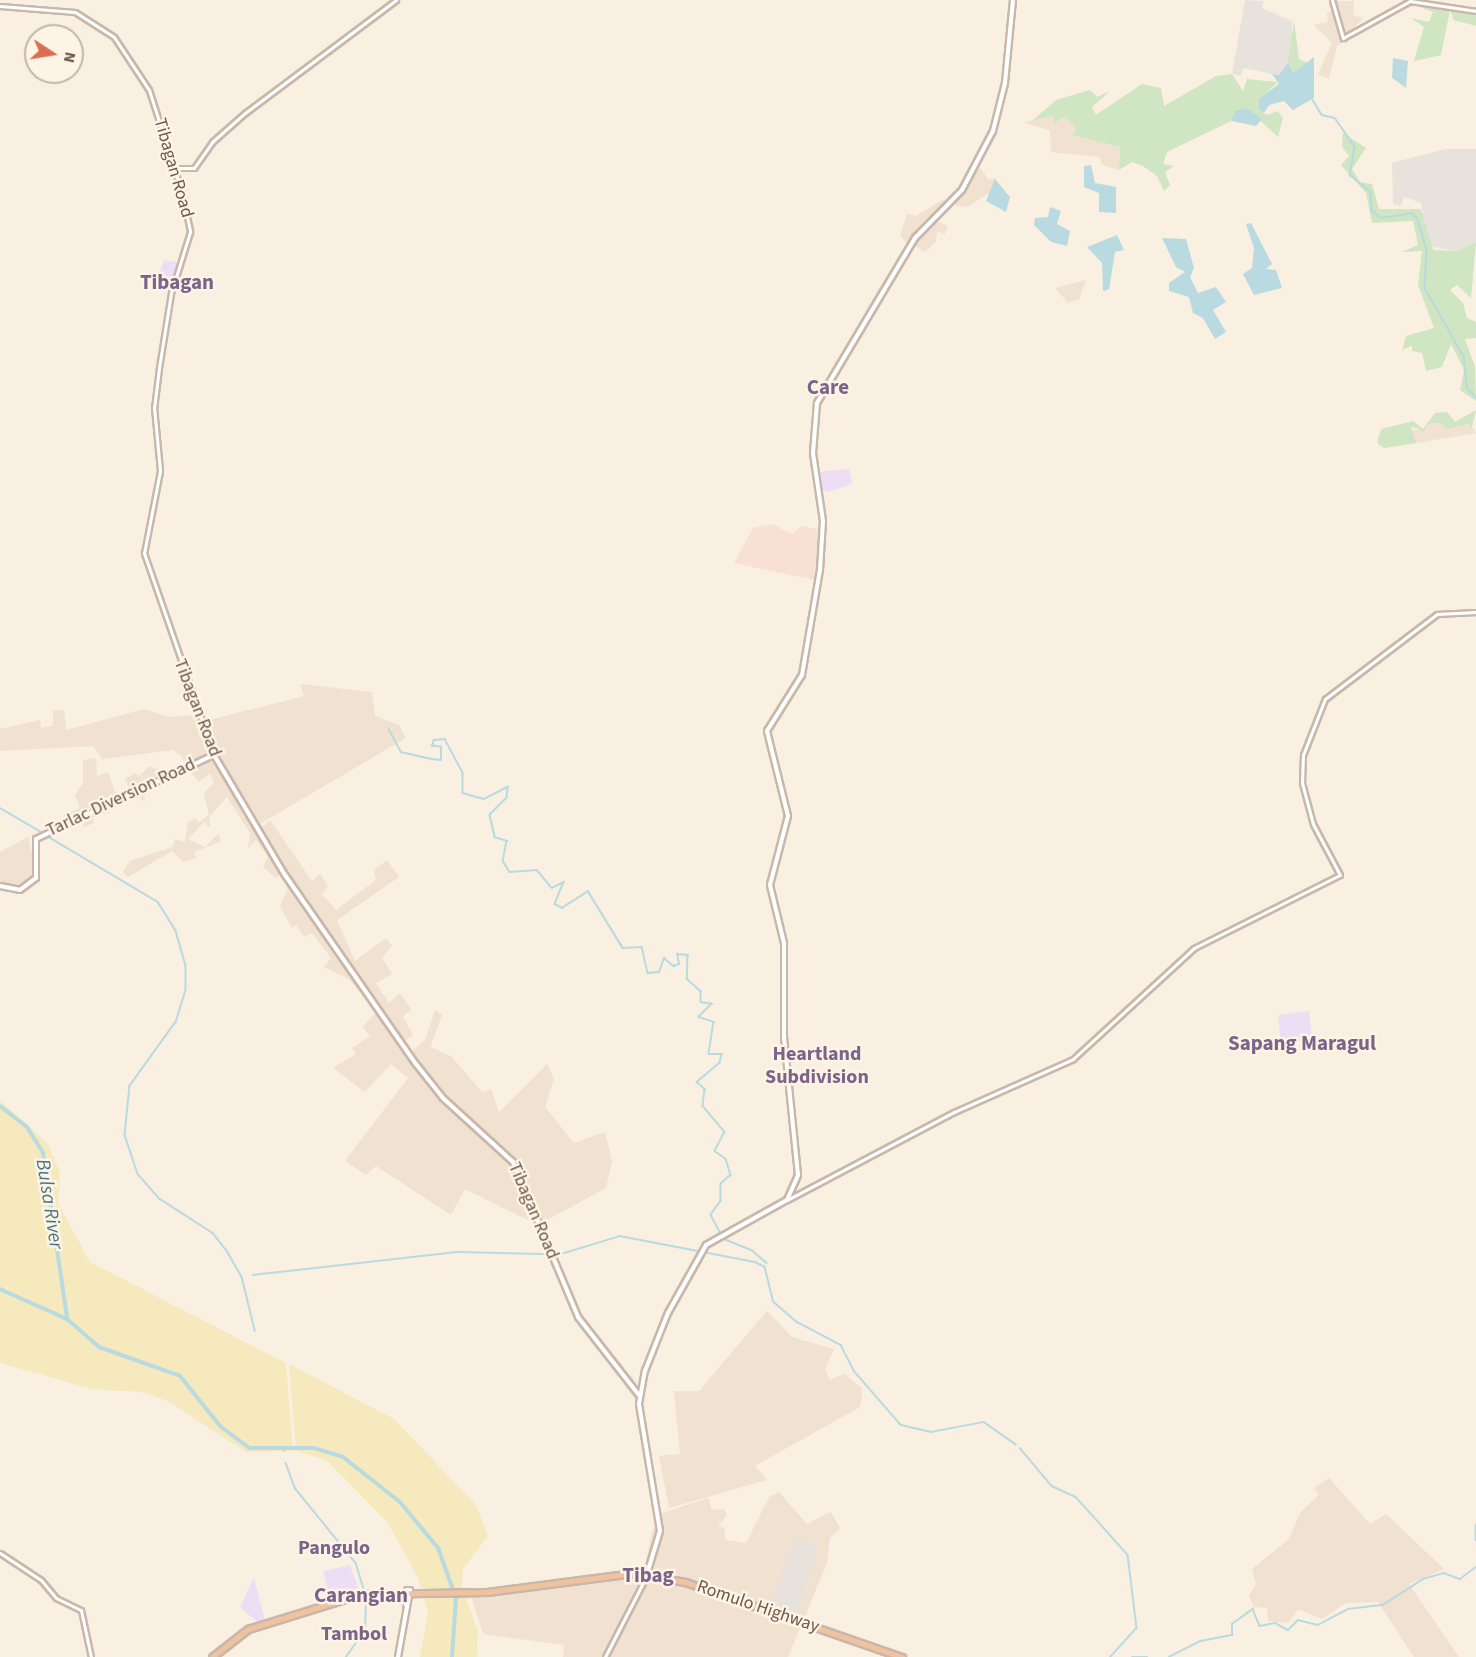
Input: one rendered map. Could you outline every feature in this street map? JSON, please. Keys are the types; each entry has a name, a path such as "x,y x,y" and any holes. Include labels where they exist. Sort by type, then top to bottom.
{"highway":[{"name":"Romulo Highway","path":"212,1657 258,1625 361,1594 410,1590 468,1592 647,1574 902,1657"}],"main road":[{"path":"647,1574 660,1530 639,1395 668,1313 703,1249 718,1236 788,1200 798,1167 784,1038 784,943 770,885 788,816 767,731 802,675 820,570 823,521 813,455 817,403 915,238 962,190 993,132 1005,83 1013,0"},
{"name":"Tarlac Diversion Road","path":"0,886 22,889 36,878 36,839 44,834 214,755"},
{"name":"Tibagan Road","path":"214,755 287,879 416,1064 443,1098 513,1162 576,1313 639,1395"},
{"path":"398,1657 410,1590"}],"street":[{"path":"172,168 194,168 212,142 245,113 396,0"},
{"path":"1332,0 1342,38 1410,1 1476,11"},
{"name":"Tibagan Road","path":"0,6 75,12 114,37 149,90 172,168 190,232 171,293 158,378 160,471 144,557 214,755"},
{"path":"788,1200 954,1112 1073,1059 1197,946 1340,875 1313,824 1302,783 1303,755 1325,699 1437,614 1476,612"},
{"path":"0,1553 41,1580 56,1598 81,1610 91,1657"},
{"path":"605,1657 647,1574"}],"shaded area":[{"path":"1245,0 1264,1 1262,8 1292,21 1292,59 1279,75 1243,68 1241,76 1232,74"},
{"path":"1333,1 1354,1 1353,16 1363,18 1347,36 1343,36"},
{"path":"1333,11 1339,37 1349,39 1337,46 1329,79 1318,74 1332,43 1314,25 1328,22 1327,13"},
{"path":"1045,115 1053,116 1054,122 1065,116 1076,129 1072,135 1120,147 1119,170 1102,165 1100,157 1051,152 1050,130 1025,123"},
{"path":"1445,149 1476,149 1476,242 1456,251 1428,246 1421,203 1404,197 1401,206 1393,204 1392,163"},
{"path":"980,168 989,180 996,178 992,191 968,207 957,206 953,201"},
{"path":"944,199 946,202 923,222 909,246 900,235 907,214 916,216"},
{"path":"933,219 948,226 945,234 937,231 936,242 925,252 915,246"},
{"path":"164,260 179,263 170,292 154,288"},
{"path":"1086,280 1079,299 1068,303 1055,288"},
{"path":"1470,423 1476,433 1416,443 1409,430 1421,429 1420,435 1428,424"},
{"path":"850,469 852,484 828,492 820,488 817,472"},
{"path":"772,524 792,534 801,526 821,530 814,580 734,563 753,528"},
{"path":"300,684 372,692 375,716 399,725 406,738 258,825 224,772 205,721 304,696"},
{"path":"144,709 169,717 195,715 255,833 270,820 312,881 320,874 328,886 322,894 336,910 376,880 374,870 387,860 399,877 337,920 355,961 386,938 392,946 382,957 392,974 376,983 389,1003 400,993 411,1009 403,1017 413,1035 404,1041 410,1053 425,1040 435,1010 442,1015 430,1047 451,1056 482,1092 491,1089 499,1112 547,1064 554,1079 545,1107 574,1143 605,1132 612,1161 606,1188 538,1225 465,1189 451,1215 376,1166 366,1175 345,1161 408,1078 391,1064 365,1092 333,1068 356,1054 352,1048 370,1036 363,1027 376,1012 350,980 324,967 331,958 312,933 304,937 296,925 292,928 280,906 288,888 280,875 276,878 263,867 268,857 256,840 248,848 250,833 227,797 209,817 211,828 204,822 188,839 205,847 218,834 222,841 194,852 196,858 183,862 172,851 128,877 123,872 130,861 172,847 175,839 185,842 188,822 196,818 198,823 209,815 204,793 214,783 210,773 199,782 189,770 144,792 145,802 133,794 108,809 110,813 91,815 94,823 84,827 79,818 67,823 64,815 80,808 75,795 83,783 83,760 96,758 97,776 108,772 117,798 129,789 125,779 134,773 139,776 150,766 158,770 159,779 184,764 182,756 173,750 102,759 93,746 0,751 0,729 40,720 41,728 53,726 53,710 64,710 66,730"},
{"path":"28,837 36,871 20,889 7,887 0,882 0,852"},
{"path":"1309,1011 1312,1039 1281,1043 1278,1015"},
{"path":"767,1311 792,1337 834,1349 825,1369 830,1380 844,1374 863,1389 860,1407 755,1466 767,1480 669,1508 659,1456 680,1454 674,1391 699,1391"},
{"path":"1329,1478 1370,1524 1386,1514 1444,1569 1409,1584 1459,1657 1414,1657 1378,1602 1346,1603 1322,1619 1298,1609 1288,1623 1268,1621 1267,1608 1254,1607 1249,1596 1256,1584 1252,1569 1289,1539 1300,1513 1319,1495 1314,1488"},
{"path":"779,1492 807,1524 831,1512 840,1528 830,1538 827,1563 788,1657 563,1657 564,1645 483,1634 471,1596 643,1576 652,1531 662,1513 708,1498 712,1510 724,1509 727,1515 718,1526 724,1528 726,1540 746,1543 769,1497"},
{"path":"795,1538 818,1546 797,1617 769,1609"},
{"path":"350,1565 360,1593 331,1600 323,1571"},
{"path":"254,1577 265,1620 257,1622 240,1607"}],"green space":[{"path":"1412,2 1476,13 1476,26 1454,20 1450,10 1441,55 1414,61 1424,27 1411,18 1429,22 1433,12 1415,5 1374,21"},
{"path":"1294,20 1299,59 1309,64 1293,74 1288,63"},
{"path":"1232,74 1243,91 1247,79 1278,82 1259,100 1259,110 1267,115 1278,111 1283,118 1278,137 1246,108 1234,113 1231,121 1167,152 1163,164 1174,166 1165,172 1170,185 1164,191 1157,176 1143,166 1132,162 1119,170 1120,147 1072,135 1076,129 1065,117 1054,123 1053,116 1033,120 1056,100 1090,90 1097,97 1110,91 1092,107 1096,115 1142,84 1161,88 1164,106 1216,76"},
{"path":"1343,133 1366,148 1352,169 1360,182 1372,184 1379,209 1421,209 1433,250 1456,251 1476,242 1471,298 1457,285 1450,290 1463,303 1467,318 1476,322 1476,338 1465,339 1475,367 1476,401 1460,390 1464,370 1451,344 1442,367 1426,371 1422,353 1412,351 1412,346 1402,350 1406,336 1434,328 1418,285 1422,251 1402,252 1418,245 1413,221 1372,223 1366,193 1341,165 1349,156 1342,147"},
{"path":"1476,410 1471,430 1470,423 1446,429 1441,423 1428,424 1421,435 1420,429 1411,427 1416,443 1384,448 1377,443 1381,429 1413,421 1423,429 1435,413 1447,412 1455,422"}],"sand":[{"path":"0,1100 48,1144 60,1173 58,1203 90,1262 286,1363 293,1451 246,1452 168,1401 141,1392 92,1389 0,1363"},
{"path":"289,1364 394,1419 476,1505 488,1536 463,1569 462,1586 478,1631 477,1657 420,1657 428,1612 418,1578 388,1523 326,1460 296,1451"}],"water":[{"path":"1314,57 1314,98 1293,110 1284,101 1269,105 1264,113 1259,110 1259,99 1279,84 1272,74 1279,75 1288,63 1293,73"},
{"path":"1393,58 1408,61 1406,88 1392,78"},
{"path":"1246,108 1262,119 1256,126 1231,121 1235,111"},
{"path":"1091,165 1095,183 1116,187 1116,213 1099,212 1099,193 1084,187 1084,166"},
{"path":"995,179 1010,197 1006,212 986,201"},
{"path":"1050,207 1061,211 1057,224 1070,231 1067,246 1051,242 1034,225 1035,218 1048,217"},
{"path":"1251,223 1272,264 1266,269 1276,270 1282,288 1254,295 1243,274 1252,268 1254,248 1246,224"},
{"path":"1117,235 1124,250 1115,252 1109,289 1103,291 1102,263 1087,247"},
{"path":"1162,238 1186,239 1194,268 1190,277 1198,293 1216,287 1226,302 1213,310 1226,332 1215,339 1203,318 1193,313 1189,297 1169,291 1169,283 1185,272 1176,267"}],"waterway":[{"path":"1313,100 1322,115 1335,118 1355,147 1350,175 1371,192 1372,211 1382,218 1412,213 1418,219 1427,251 1425,288 1464,357 1467,388 1476,397"},
{"path":"389,729 401,752 432,759 441,760 441,747 432,746 434,740 445,739 463,773 463,793 484,799 508,787 507,798 490,815 495,837 507,841 503,861 510,872 537,870 552,888 564,882 555,904 562,908 588,891 623,948 642,947 648,973 659,972 664,958 674,966 679,964 677,954 688,955 687,979 701,991 701,1002 712,1004 699,1017 714,1022 709,1054 722,1054 720,1063 697,1082 705,1089 703,1106 725,1132 715,1151 726,1159 731,1175 721,1184 721,1201 711,1215 724,1239 753,1251 767,1263"},
{"path":"0,808 43,833"},
{"path":"47,836 158,902 176,931 186,966 186,990 176,1022 130,1086 125,1135 138,1174 160,1199 213,1233 227,1251 242,1277 255,1330"},
{"name":"Bulsa River","path":"0,1106 27,1127 43,1153 67,1318"},
{"path":"558,1255 620,1236 755,1262 765,1267 774,1302 797,1322 841,1345 855,1372 901,1425 931,1432 984,1422 1016,1444"},
{"path":"253,1275 459,1252 543,1254"},
{"path":"0,1289 67,1319 99,1347 180,1376 220,1426 249,1448 314,1448 343,1457 400,1502 438,1548 456,1598 452,1657"},
{"path":"284,1447 285,1451"},
{"path":"1020,1448 1052,1486 1076,1497 1128,1555 1137,1628 1111,1657"},
{"path":"286,1463 295,1488 356,1563 365,1592"},
{"path":"1476,1525 1476,1540"},
{"path":"1169,1657 1201,1641 1232,1635 1232,1624 1253,1609 1260,1626 1275,1623 1288,1630 1298,1620 1318,1625 1348,1609 1383,1605 1423,1579 1444,1573 1460,1579 1476,1567"},
{"path":"346,1657 365,1630 366,1597"},
{"path":"1132,1657 1147,1657"}],"district":[{"name":"Tibagan","path":"177,282"},
{"name":"Care","path":"828,387"},
{"name":"Sapang Maragul","path":"1302,1043"},
{"name":"Heartland Subdivision","path":"817,1066"},
{"name":"Pangulo","path":"334,1548"},
{"name":"Tibag","path":"648,1575"},
{"name":"Carangian","path":"361,1595"},
{"name":"Tambol","path":"354,1634"}]}
